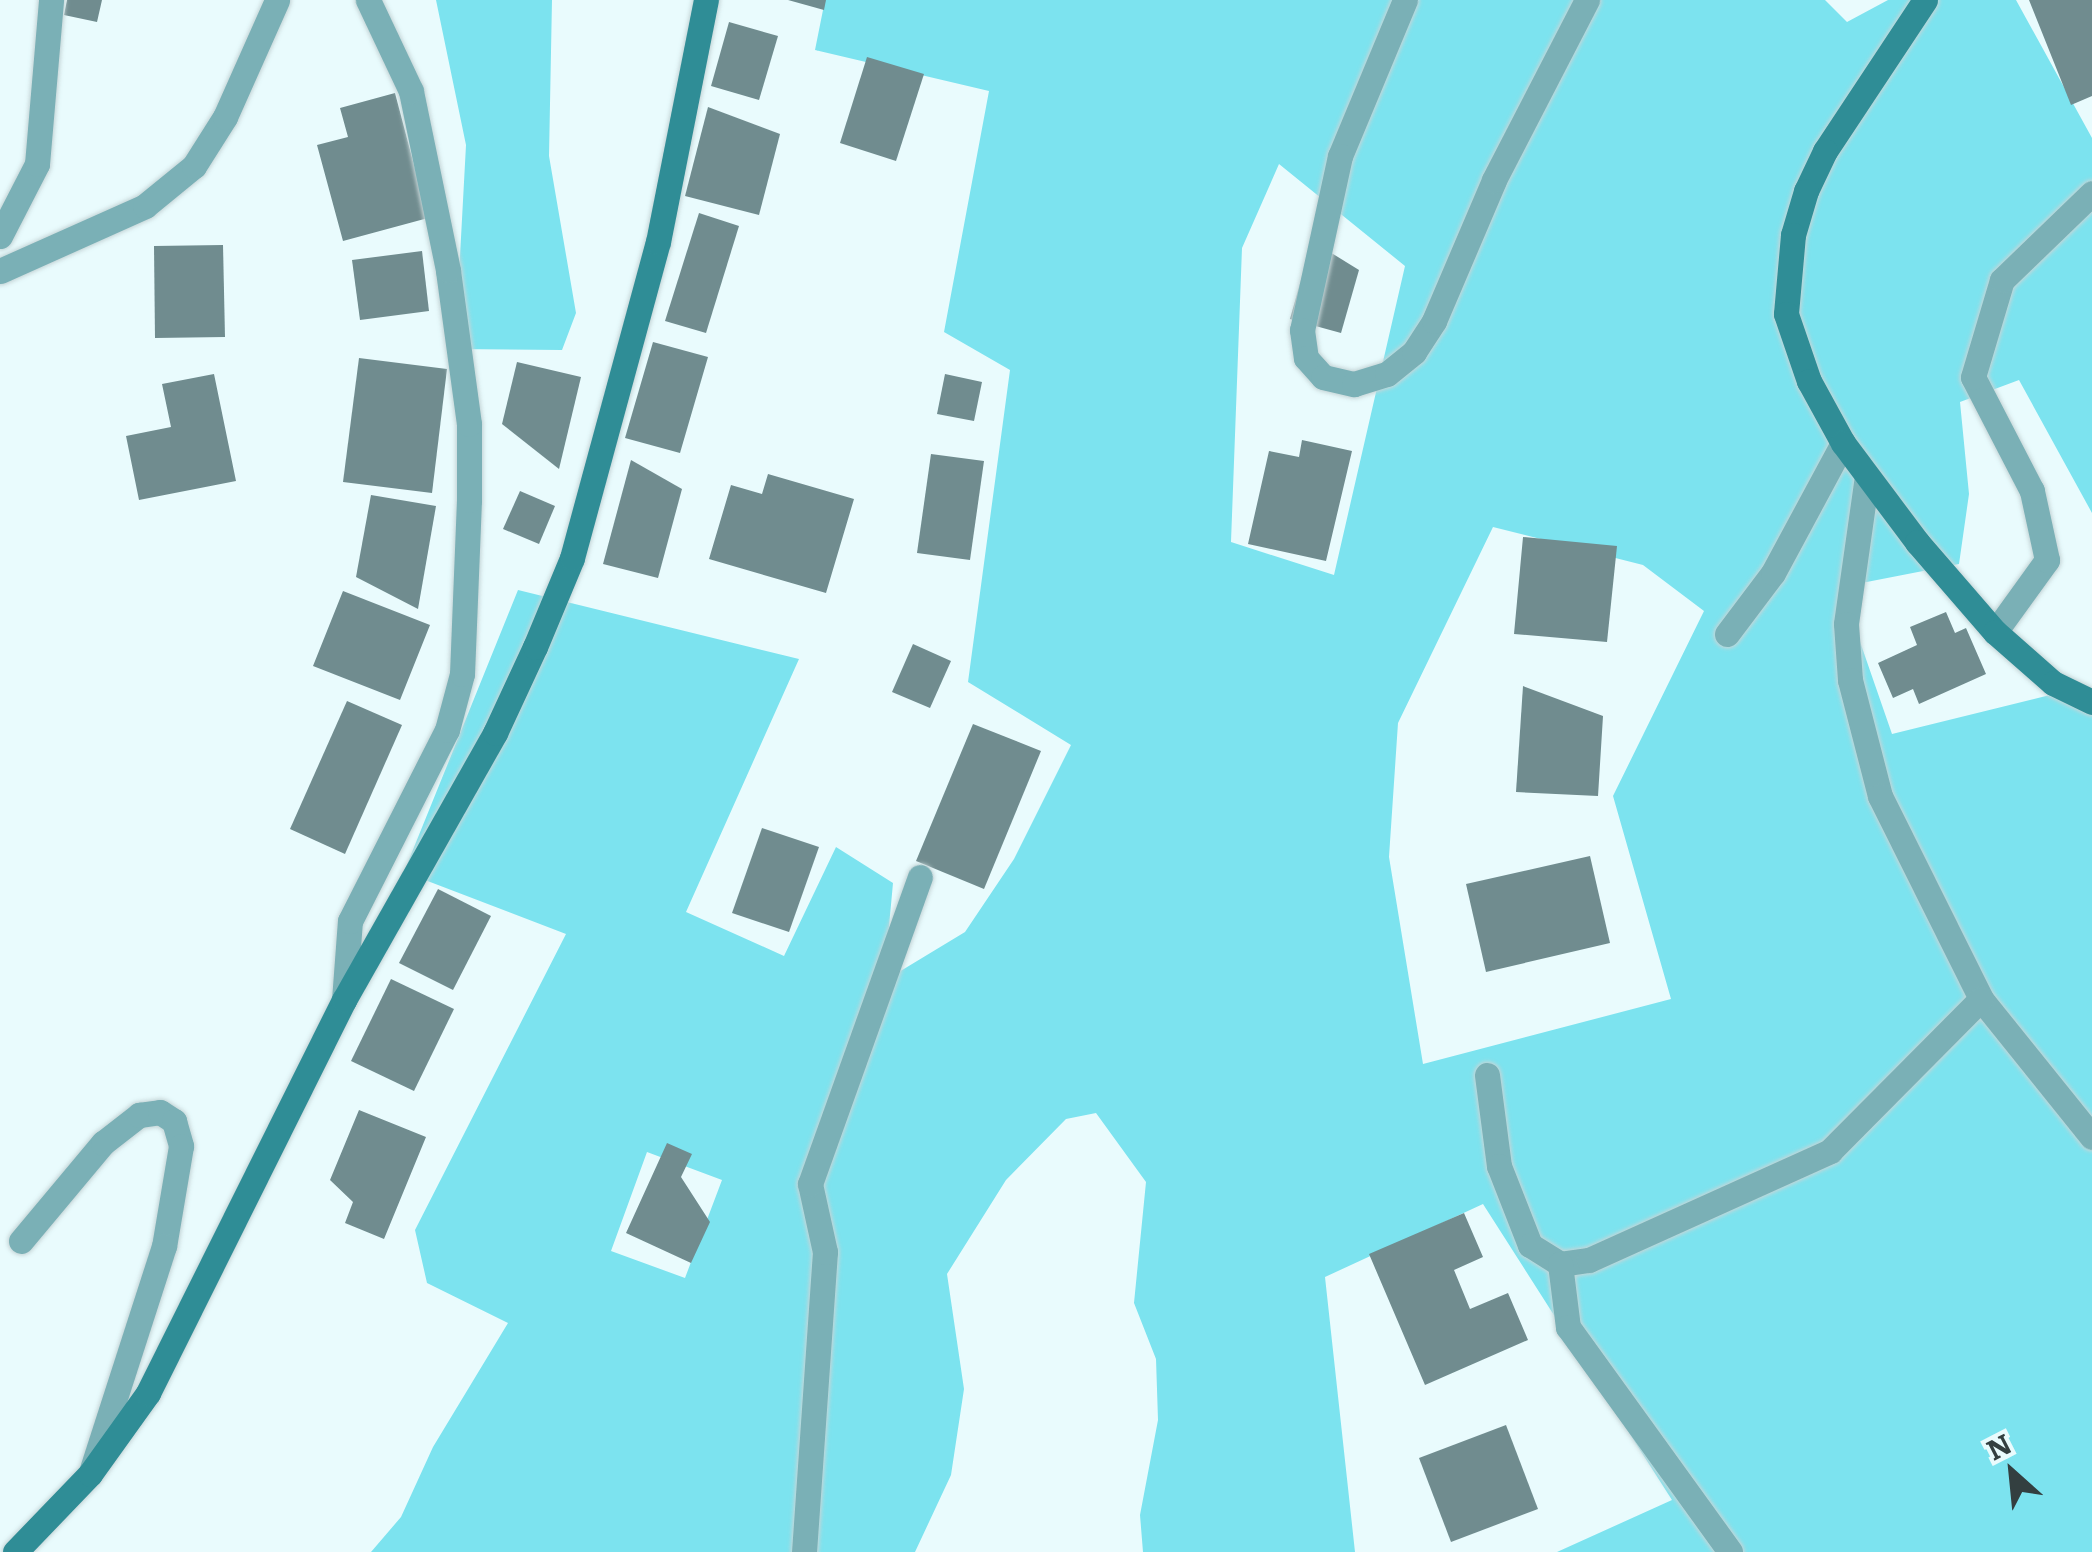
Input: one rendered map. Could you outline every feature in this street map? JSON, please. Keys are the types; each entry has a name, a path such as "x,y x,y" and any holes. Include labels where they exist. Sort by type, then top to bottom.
{"main road":[{"path":"15,1552 90,1474 148,1393 344,1000 495,733 572,558 658,242 706,0"},
{"path":"1925,0 1825,151 1793,235 1786,314 1809,381 1866,476 1995,632 2054,683 2092,702"}],"street":[{"path":"0,236 37,164 51,0"},
{"path":"0,271 145,206 194,166 225,116 278,0"},
{"path":"344,1000 350,921 447,730 462,674 469,500 469,424 448,270 411,91 368,0"},
{"path":"1405,0 1340,156 1302,330 1306,358 1324,377 1354,384 1387,374 1414,352 1434,322 1494,180 1587,0"},
{"path":"1995,632 2047,560 2032,491 1973,378 2002,280 2092,193"},
{"path":"1727,634 1773,573 1843,443"},
{"path":"1866,476 1846,624 1850,680 1880,796 1981,999 2092,1138"},
{"path":"804,1552 825,1252 810,1184 920,876"},
{"path":"1487,1075 1510,1209 1530,1246 1560,1264 1589,1260 1830,1151 1981,999"},
{"path":"21,1241 103,1143 139,1115 160,1112 174,1121 181,1146 164,1246 90,1474"},
{"path":"1560,1264 1568,1327 1730,1552"}],"shaded area":[{"path":"436,0 552,0 549,156 576,313 562,350 455,349 466,145"},
{"path":"825,0 1825,0 1847,22 1888,0 2016,0 2092,138 2092,513 2019,380 1960,402 1969,494 1959,564 1841,587 1892,734 2050,695 2092,714 2092,1552 1557,1552 1672,1500 1483,1204 1325,1277 1355,1552 1143,1552 1140,1515 1158,1420 1156,1359 1134,1303 1146,1182 1096,1113 1066,1119 1006,1180 947,1274 964,1389 951,1475 915,1552 371,1552 401,1517 433,1447 508,1323 427,1283 415,1230 566,934 404,872 518,590 799,659 686,912 784,956 836,847 893,883 884,981 965,932 1014,859 1071,745 968,682 1010,370 944,332 989,91 815,50","holes":["1279,164 1405,266 1334,575 1231,542 1242,248","1493,527 1643,565 1704,611 1613,796 1671,999 1423,1064 1389,857 1398,723","647,1152 722,1180 685,1278 611,1251"]}],"building":[{"path":"67,0 102,0 97,22 64,15"},
{"path":"788,0 826,0 824,10"},
{"path":"2029,0 2092,0 2092,96 2071,105"},
{"path":"729,22 778,36 759,100 711,86"},
{"path":"867,57 924,74 896,161 840,143"},
{"path":"395,93 428,218 343,241 317,145 348,137 340,108"},
{"path":"708,107 780,134 759,215 685,196"},
{"path":"699,213 739,226 706,333 665,321"},
{"path":"1312,241 1359,270 1341,333 1290,319"},
{"path":"223,245 225,337 155,338 154,246"},
{"path":"422,251 429,311 360,320 352,260"},
{"path":"653,342 708,357 680,453 625,438"},
{"path":"359,358 447,369 432,493 343,482"},
{"path":"517,362 581,377 559,469 502,424"},
{"path":"214,374 236,481 139,500 126,436 171,427 162,384"},
{"path":"945,374 982,382 974,421 937,414"},
{"path":"1302,440 1352,451 1326,561 1248,544 1269,451 1299,457"},
{"path":"931,454 984,461 970,560 917,553"},
{"path":"631,460 682,489 658,578 603,564"},
{"path":"768,474 854,499 826,593 709,559 731,485 762,494"},
{"path":"520,491 555,506 539,544 503,529"},
{"path":"371,495 436,506 418,609 356,577"},
{"path":"1523,537 1617,546 1607,642 1514,634"},
{"path":"343,591 430,625 400,700 313,666"},
{"path":"1946,612 1955,633 1966,628 1986,674 1919,704 1913,689 1893,698 1878,663 1917,645 1910,627"},
{"path":"913,644 951,661 930,708 892,692"},
{"path":"1523,686 1603,716 1598,796 1516,792"},
{"path":"347,701 402,725 345,854 290,829"},
{"path":"973,724 1041,751 984,889 916,861"},
{"path":"762,828 819,847 789,932 732,913"},
{"path":"1590,856 1610,943 1486,972 1466,884"},
{"path":"438,889 491,916 453,990 399,963"},
{"path":"391,979 454,1009 414,1091 351,1061"},
{"path":"359,1110 426,1137 384,1239 345,1223 353,1202 330,1180"},
{"path":"667,1143 692,1154 681,1177 710,1222 691,1263 626,1233"},
{"path":"1464,1213 1483,1257 1454,1270 1470,1309 1508,1293 1528,1340 1425,1385 1369,1254"},
{"path":"1506,1425 1538,1509 1451,1542 1419,1458"}]}
